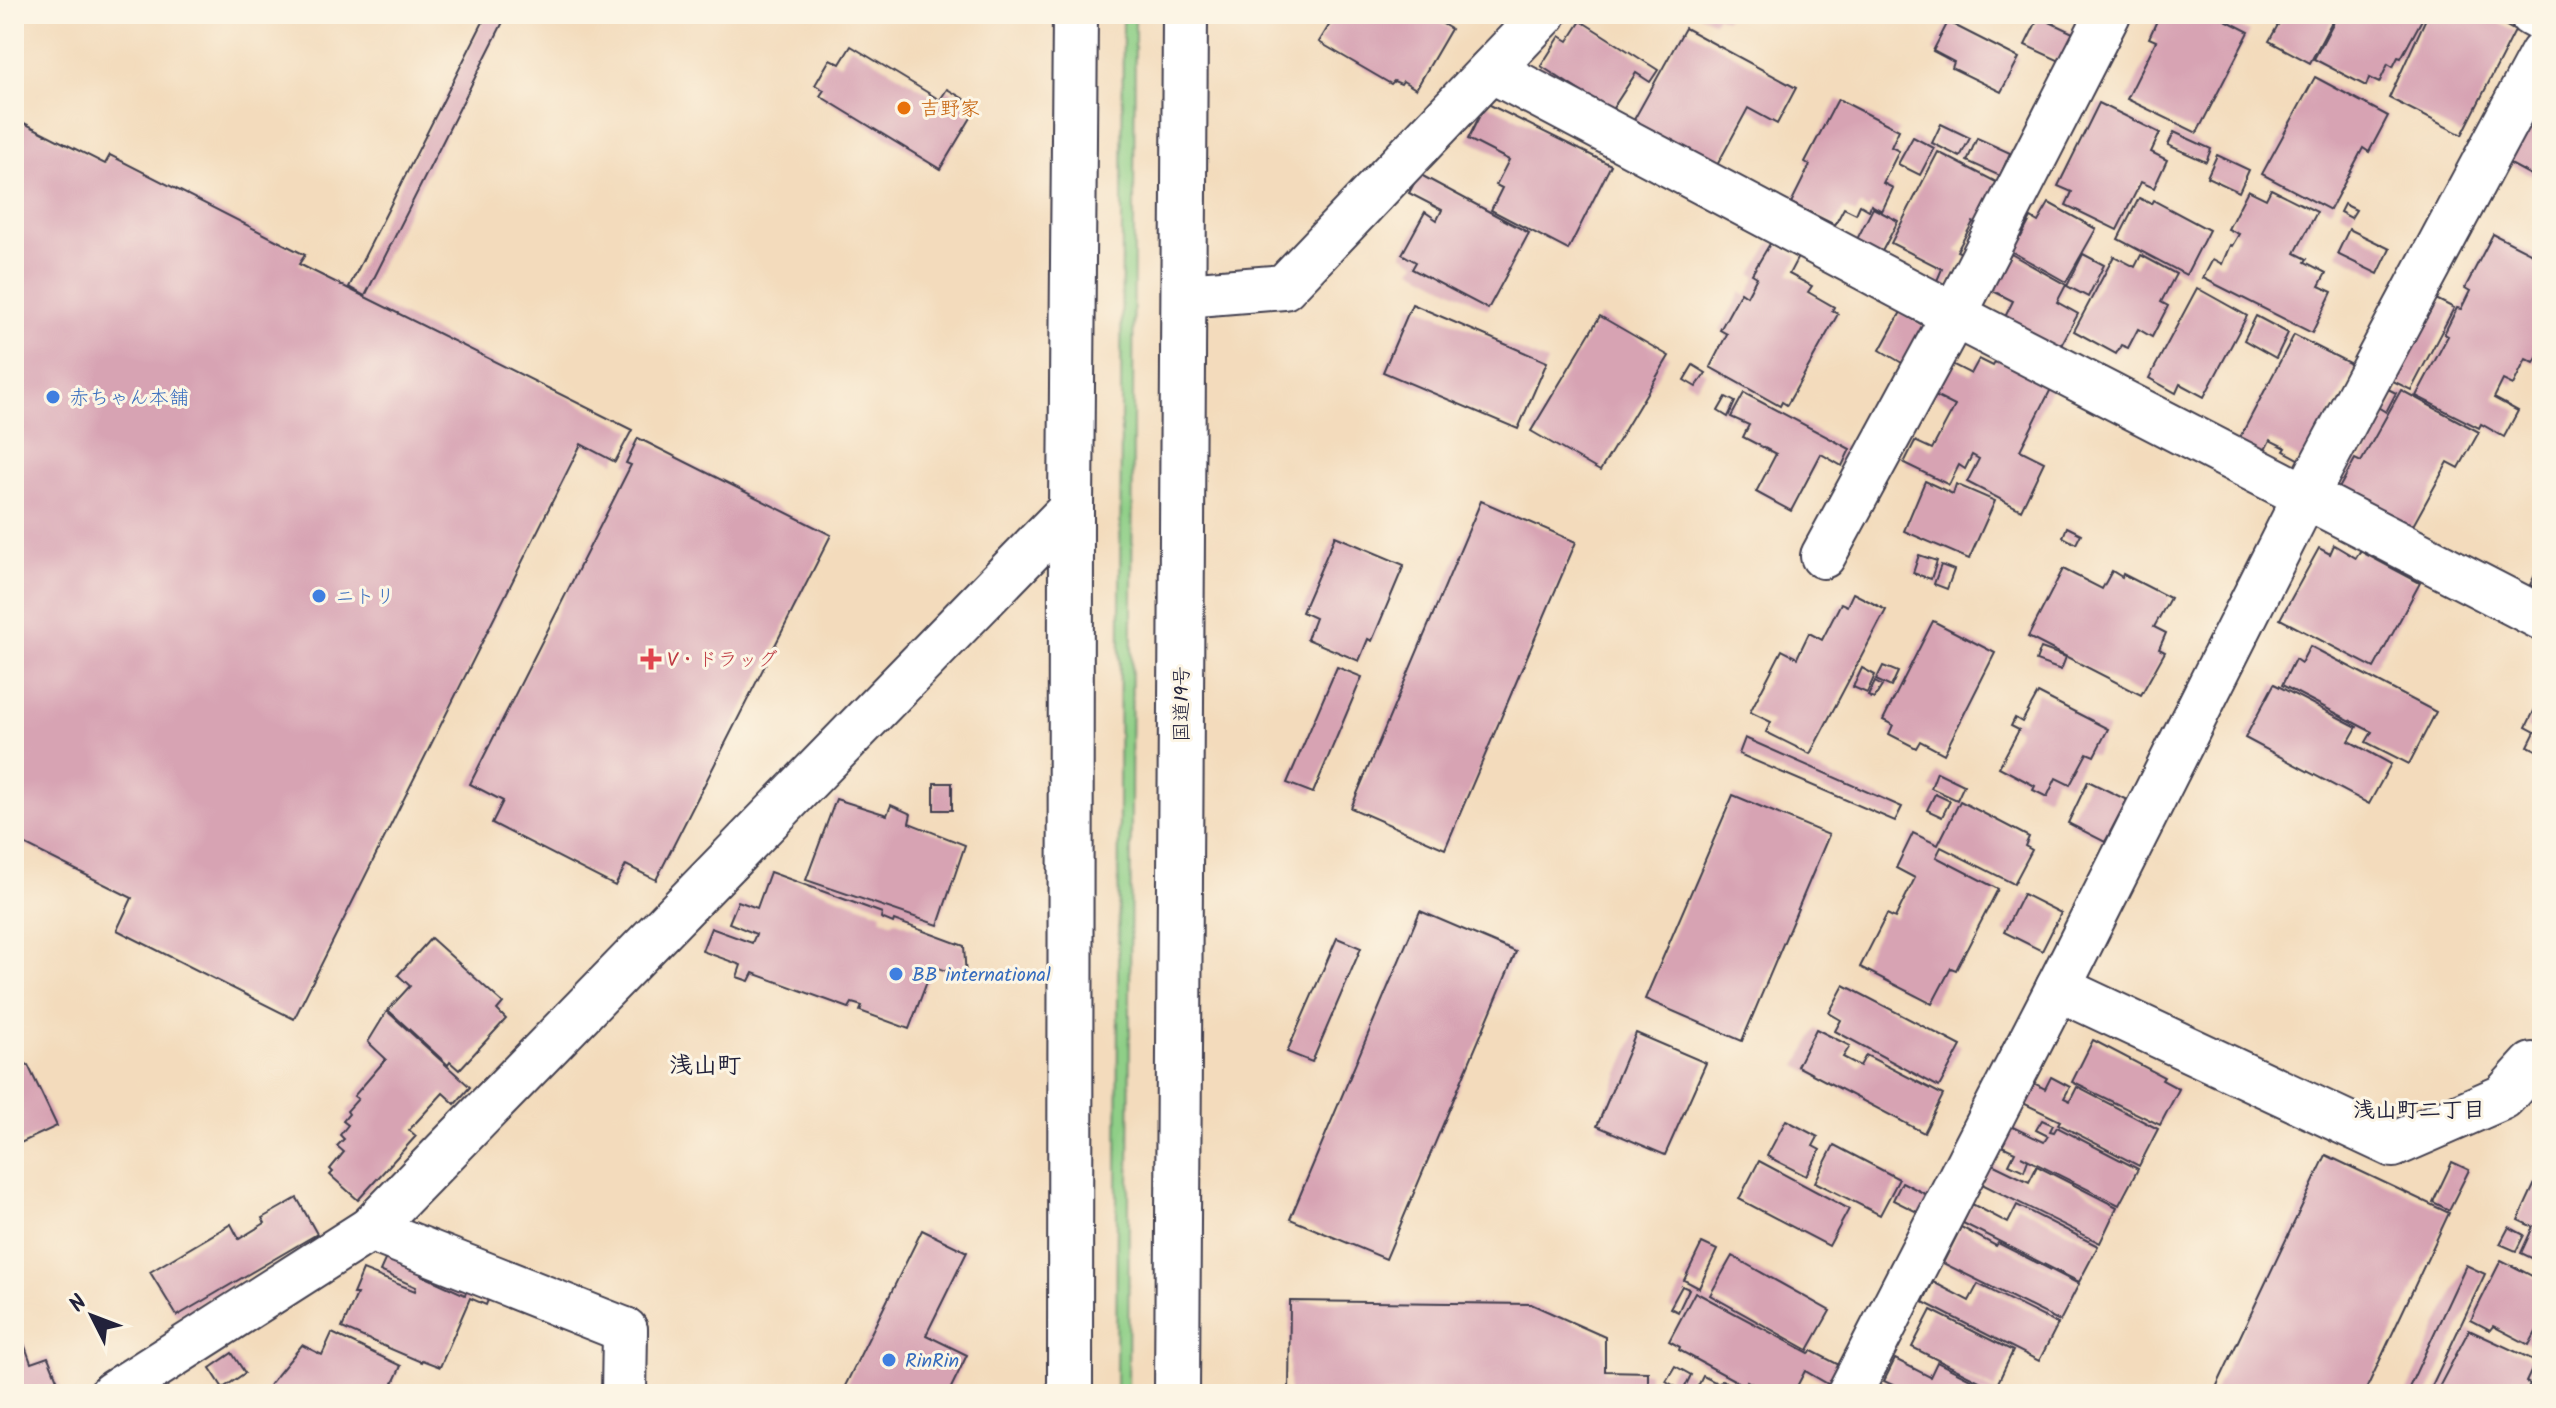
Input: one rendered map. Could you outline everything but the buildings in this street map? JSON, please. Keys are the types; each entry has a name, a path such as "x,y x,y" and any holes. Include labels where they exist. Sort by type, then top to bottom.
{"main road":[{"path":"1070,1394 1075,14"},
{"name":"国道19号","path":"1177,1394 1185,14"},
{"path":"1184,295 1284,287 1544,14"},
{"path":"1823,556 1954,315 2108,14"},
{"path":"2531,14 2542,20"},
{"path":"1849,1394 2305,497 2542,54"},
{"path":"1491,70 1954,315 2542,618"},
{"path":"112,1394 370,1229 1071,509"},
{"path":"2058,988 2393,1145 2503,1097 2539,1060"},
{"path":"370,1229 625,1330 624,1394"}],"green space":[{"path":"1123,14 1135,14 1128,1394 1116,1394"}],"place":[{"name":"吉野家","path":"904,108"},
{"name":"赤ちゃん本舗","path":"53,397"},
{"name":"ニトリ","path":"319,596"},
{"name":"V・ドラッグ","path":"651,659"},
{"name":"BB international","path":"896,974"},
{"name":"RinRin","path":"889,1360"}],"district":[{"name":"浅山町","path":"705,1065"},
{"name":"浅山町二丁目","path":"2419,1109"}]}
